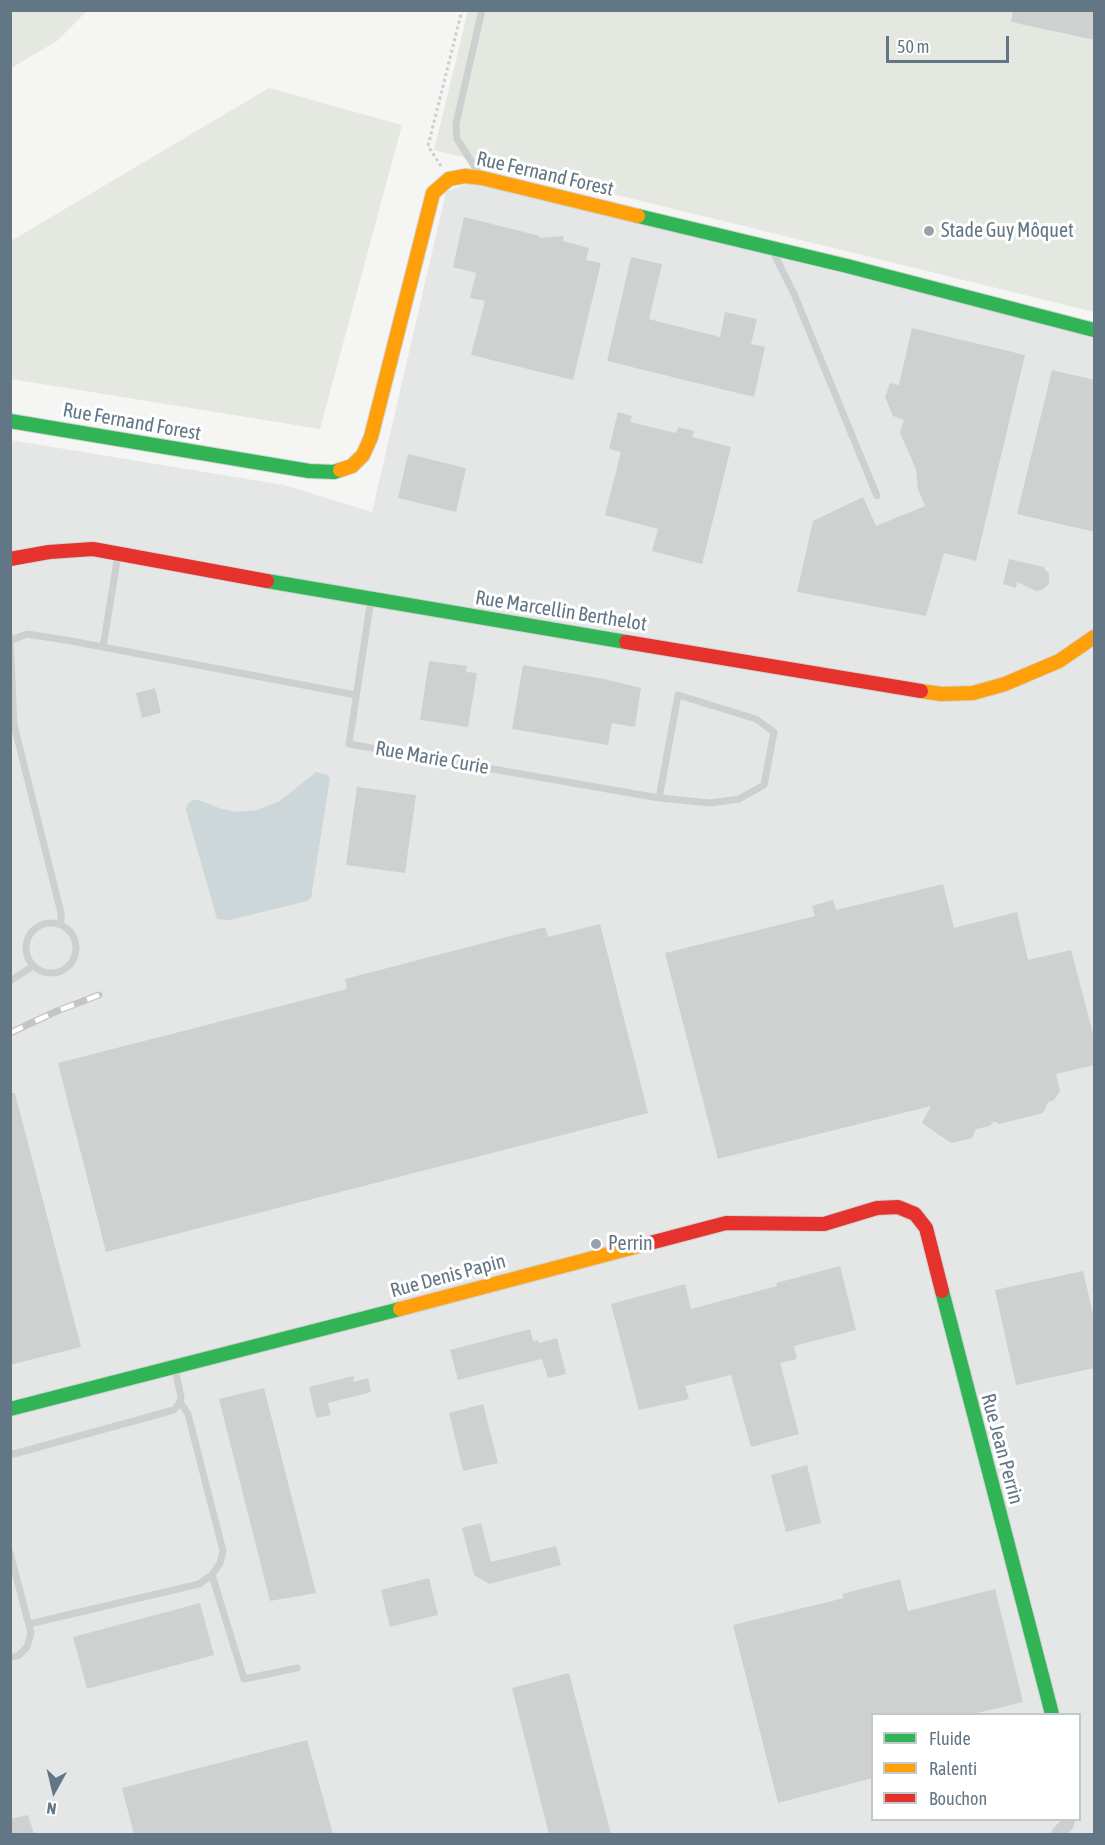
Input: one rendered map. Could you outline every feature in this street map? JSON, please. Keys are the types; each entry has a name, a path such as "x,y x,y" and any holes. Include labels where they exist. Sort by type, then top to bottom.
{"street":[{"name":"Rue Fernand Forest","path":"10,421 309,471 334,472 352,466 363,455 371,437 433,193 449,179 465,176 482,177 1095,330"},
{"name":"Rue Marcellin Berthelot","path":"10,559 49,552 93,549 371,599 941,694 973,693 1005,684 1059,661 1095,637"},
{"name":"Rue Denis Papin","path":"10,1409 726,1223 824,1224 877,1208 898,1207"},
{"name":"Rue Jean Perrin","path":"898,1207 915,1214 926,1228 1052,1713"},
{"path":"1058,1834 1068,1821"}],"lane":[{"path":"482,10 456,124 457,139 482,177"},
{"path":"771,248 794,294 877,496"},
{"path":"103,647 118,554"},
{"name":"Rue Marie Curie","path":"371,599 349,744 659,798"},
{"path":"61,925 61,913 14,724 11,639 27,634 356,695"},
{"path":"678,695 756,719 774,732 764,785 739,799 711,803 659,798 678,695"},
{"path":"46,924 61,925 67,929 75,942 74,958 69,965 55,973 47,973 33,966 26,952 28,937 39,926 46,924"},
{"path":"10,981 33,966"},
{"path":"10,1455 174,1410 181,1397 174,1367"},
{"path":"29,1624 199,1584 212,1575 220,1563 223,1551 188,1414 180,1402"},
{"path":"10,1553 32,1633 27,1647 19,1655 10,1658"},
{"path":"212,1575 244,1679 297,1668"}],"path":[{"path":"449,179 428,146 462,10"}],"shaded area":[{"path":"11,10 87,11 57,41 11,68"},
{"name":"Stade Guy Môquet","path":"468,11 1094,11 1094,312 434,150"},
{"path":"269,88 402,125 320,429 11,379 11,241"},
{"path":"471,182 914,291 1094,338 1094,1834 11,1834 10,440 284,485 372,512 446,192"},
{"path":"316,772 330,778 311,898 307,901 230,920 217,919 186,810 187,805 193,800 199,800 235,812 257,810 280,801"}],"building":[{"path":"1013,10 1095,10 1095,40 1011,22"},
{"path":"464,217 540,236 539,238 564,236 563,241 589,248 586,260 601,263 573,380 471,355 485,301 470,298 476,273 453,267"},
{"path":"631,257 662,264 649,319 720,337 725,312 757,319 751,344 765,347 754,397 607,361"},
{"path":"912,328 1025,355 976,561 944,553 926,616 797,592 813,521 863,497 876,526 925,506 918,489 916,469 900,433 904,420 893,416 885,397 890,383 899,385"},
{"path":"1052,370 1095,380 1095,532 1017,514"},
{"path":"618,412 632,416 630,422 676,433 678,427 694,431 692,437 731,447 702,564 652,551 658,529 605,515 621,452 609,449"},
{"path":"408,454 466,468 456,512 398,498"},
{"path":"1009,559 1043,567 1049,574 1049,584 1042,590 1036,591 1017,582 1016,588 1003,584"},
{"path":"429,661 467,666 466,672 477,673 468,727 420,720"},
{"path":"523,665 641,688 635,727 612,723 608,745 512,729"},
{"path":"155,688 161,713 142,718 136,693"},
{"path":"357,787 416,795 405,873 346,865"},
{"path":"943,884 954,928 1017,912 1028,960 1071,950 1095,1041 1095,1065 1056,1074 1060,1091 1054,1100 1048,1102 1043,1113 999,1124 994,1121 990,1126 976,1129 972,1138 951,1143 922,1123 931,1106 718,1159 665,953 815,916 812,906 833,900 836,910"},
{"path":"600,924 648,1113 106,1252 58,1063 347,989 345,979 545,927 548,937"},
{"path":"10,1093 15,1093 81,1347 10,1365"},
{"path":"840,1266 856,1330 794,1346 797,1359 780,1363 799,1434 751,1447 731,1375 685,1386 689,1399 639,1410 611,1304 685,1284 691,1309"},
{"path":"1083,1271 1095,1322 1095,1368 1016,1385 995,1290"},
{"path":"530,1329 533,1341 538,1340 539,1343 557,1338 566,1374 548,1378 542,1359 458,1380 450,1350"},
{"path":"353,1376 354,1382 368,1378 371,1392 328,1403 331,1415 316,1418 309,1387"},
{"path":"264,1388 316,1593 270,1601 219,1399"},
{"path":"483,1404 498,1463 463,1471 449,1413"},
{"path":"807,1465 821,1523 786,1532 771,1475"},
{"path":"481,1523 491,1562 556,1546 561,1565 489,1584 474,1575 462,1528"},
{"path":"429,1578 438,1615 390,1627 381,1590"},
{"path":"900,1579 908,1611 995,1589 1023,1702 977,1713 871,1713 871,1779 778,1803 733,1625 844,1598 842,1594"},
{"path":"200,1603 214,1655 87,1689 73,1637"},
{"path":"569,1673 611,1834 549,1834 512,1688"},
{"path":"307,1740 333,1834 134,1834 122,1788"},
{"path":"28,1815 34,1834 12,1834 10,1819"}],"railway":[{"path":"10,1033 99,995"}],"traffic: fast":[{"path":"638,216 847,266 1094,330"},
{"path":"10,421 309,471 334,472 340,470"},
{"path":"267,581 626,642"},
{"path":"942,1291 1052,1713"},
{"path":"10,1409 400,1309"}],"traffic: slow":[{"path":"340,470 352,466 363,455 371,437 433,193 449,179 465,176 482,178 638,216"},
{"path":"921,691 941,694 973,693 1005,684 1059,661 1094,637"},
{"path":"400,1309 650,1243"}],"traffic: jam":[{"path":"10,559 49,552 93,549 267,581"},
{"path":"626,642 921,691"},
{"path":"650,1243 726,1223 824,1224 877,1208 898,1207 915,1214 926,1228 942,1291"}],"place":[{"name":"Stade Guy Môquet","path":"929,231"},
{"name":"Perrin","path":"596,1244"}]}
